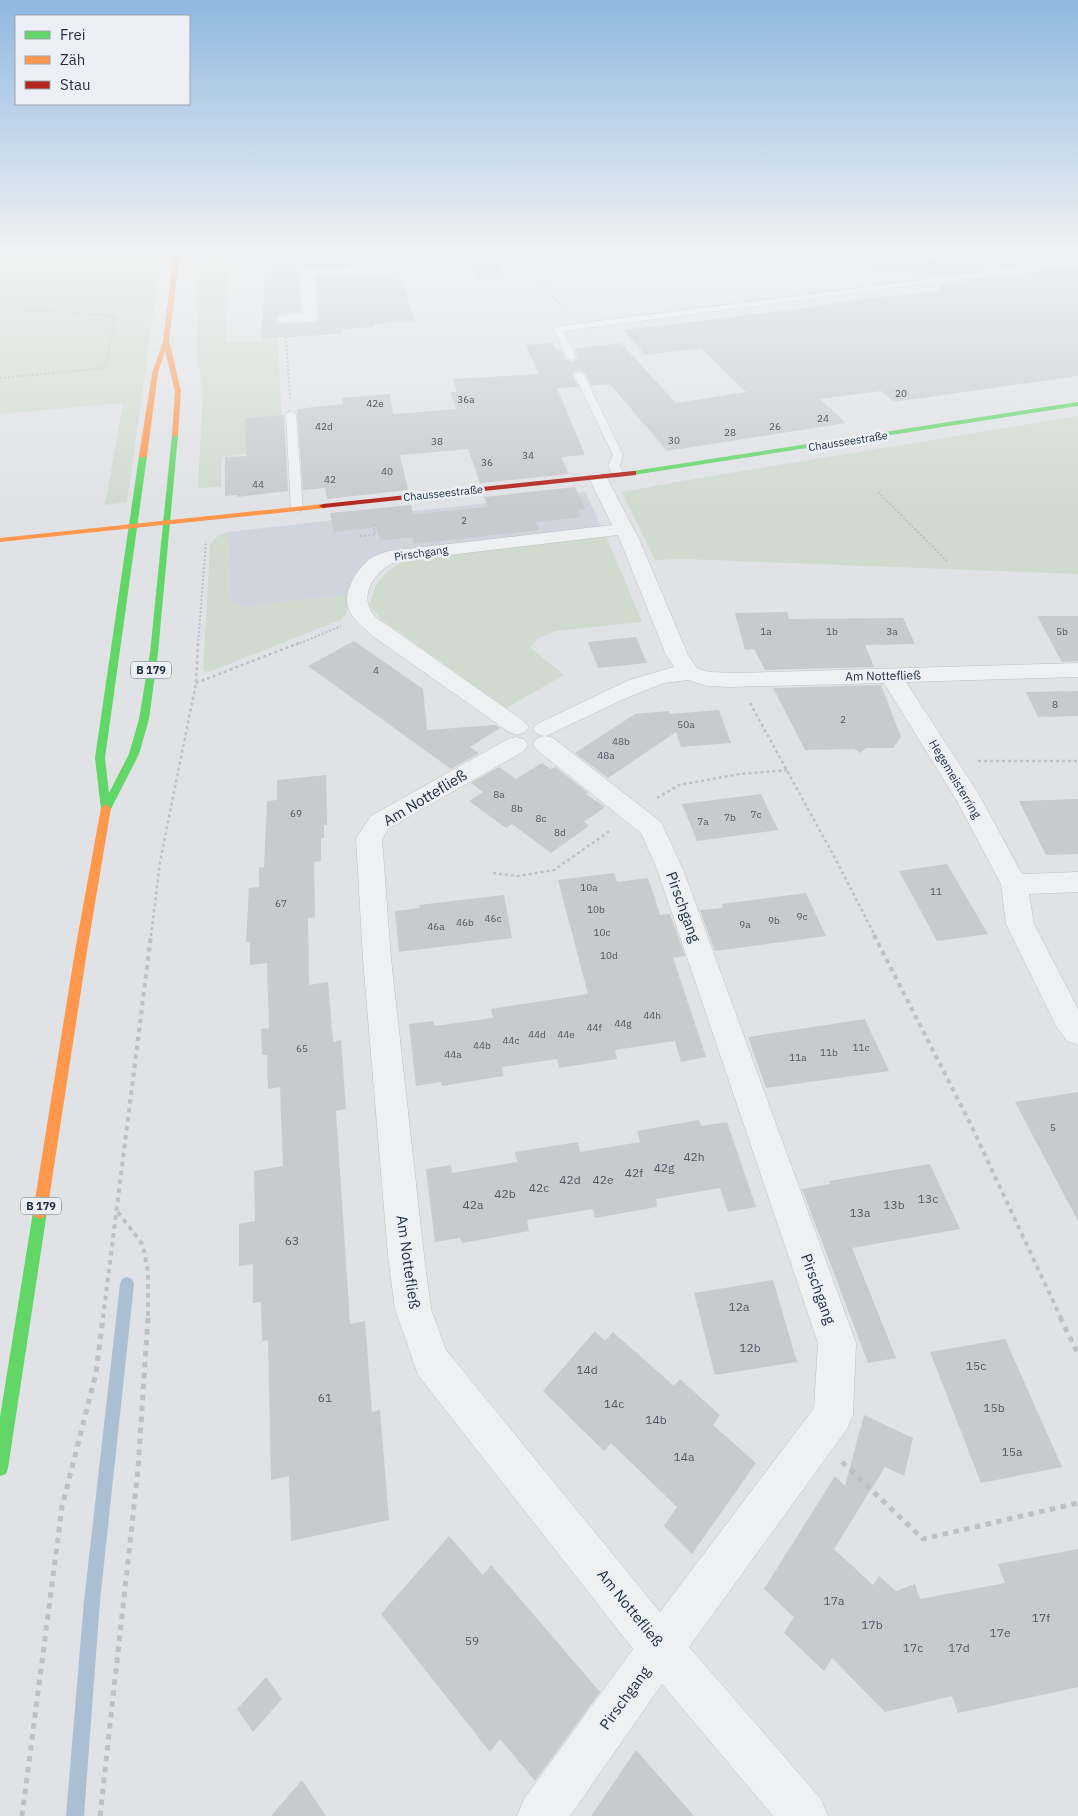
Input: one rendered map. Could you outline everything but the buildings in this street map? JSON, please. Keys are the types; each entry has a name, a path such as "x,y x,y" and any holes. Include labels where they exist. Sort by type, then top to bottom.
{"main road":[{"name":"B 179","path":"0,1468 106,809 100,758 155,373 167,336"},
{"name":"B 179","path":"106,809 134,754 144,719 154,653 178,391 166,341"},
{"name":"Chausseestraße","path":"0,540 598,478 1078,404"}],"street":[{"path":"598,478 624,529 677,655 689,673"},
{"name":"Pirschgang","path":"540,1816 833,1415 837,1343 670,869 652,828 531,736 382,632 364,616 358,606 358,598 369,572 378,562 396,555 624,529"},
{"name":"Am Nottefließ","path":"804,1816 661,1648 431,1362 414,1309 406,1256 377,959 369,838 380,822 531,736 605,699 654,679 689,673 707,679 738,680 1078,670"},
{"name":"Hegemeisterring","path":"891,676 969,799 1014,884 1020,924 1067,1017 1078,1032"},
{"path":"1014,884 1078,882"}],"lane":[{"path":"561,336 571,357"},
{"path":"579,375 618,455 614,466 618,475"},
{"path":"291,414 297,509"}],"path":[{"path":"0,378 105,368 111,336"},
{"path":"286,336 291,414"},
{"path":"878,492 947,561"},
{"path":"360,536 375,534 372,519"},
{"path":"22,1816 62,1507 96,1373 118,1211 160,862 196,683 203,562 207,533"},
{"path":"196,683 252,663 364,616"},
{"path":"738,680 836,860 961,1106 1078,1354"},
{"path":"945,761 1078,761"},
{"path":"100,1816 138,1470 148,1324 148,1273 143,1245 118,1211"},
{"path":"816,1437 923,1539 1078,1503"}],"shaded area":[{"path":"0,336 150,336 127,502 105,505 123,403 0,414"},
{"path":"197,336 225,336 225,342 278,340 283,449 221,457 221,487 198,488 203,390 197,359"},
{"path":"1078,416 1078,574 683,559 655,560 622,492 694,479"},
{"path":"585,492 602,528 394,553 356,591 347,595 242,607 234,604 230,597 228,532"},
{"path":"228,532 230,597 234,604 242,607 347,595 347,613 340,620 209,672 203,671 210,546 217,537"},
{"path":"606,536 642,622 555,631 537,639 530,647 564,675 506,708 381,619 370,606 371,598 378,583 388,571 408,560"}],"waterway":[{"path":"75,1816 92,1601 127,1284"}],"traffic: fast":[{"path":"633,473 1078,404"},
{"path":"106,809 134,754 144,719 154,653 175,435"},
{"path":"106,808 100,758 143,456"},
{"path":"0,1468 40,1212"}],"traffic: slow":[{"path":"143,456 155,373 167,336"},
{"path":"166,341 178,391 175,435"},
{"path":"0,540 323,506"},
{"path":"40,1212 82,945 106,808"}],"traffic: jam":[{"path":"323,506 633,473"}]}
